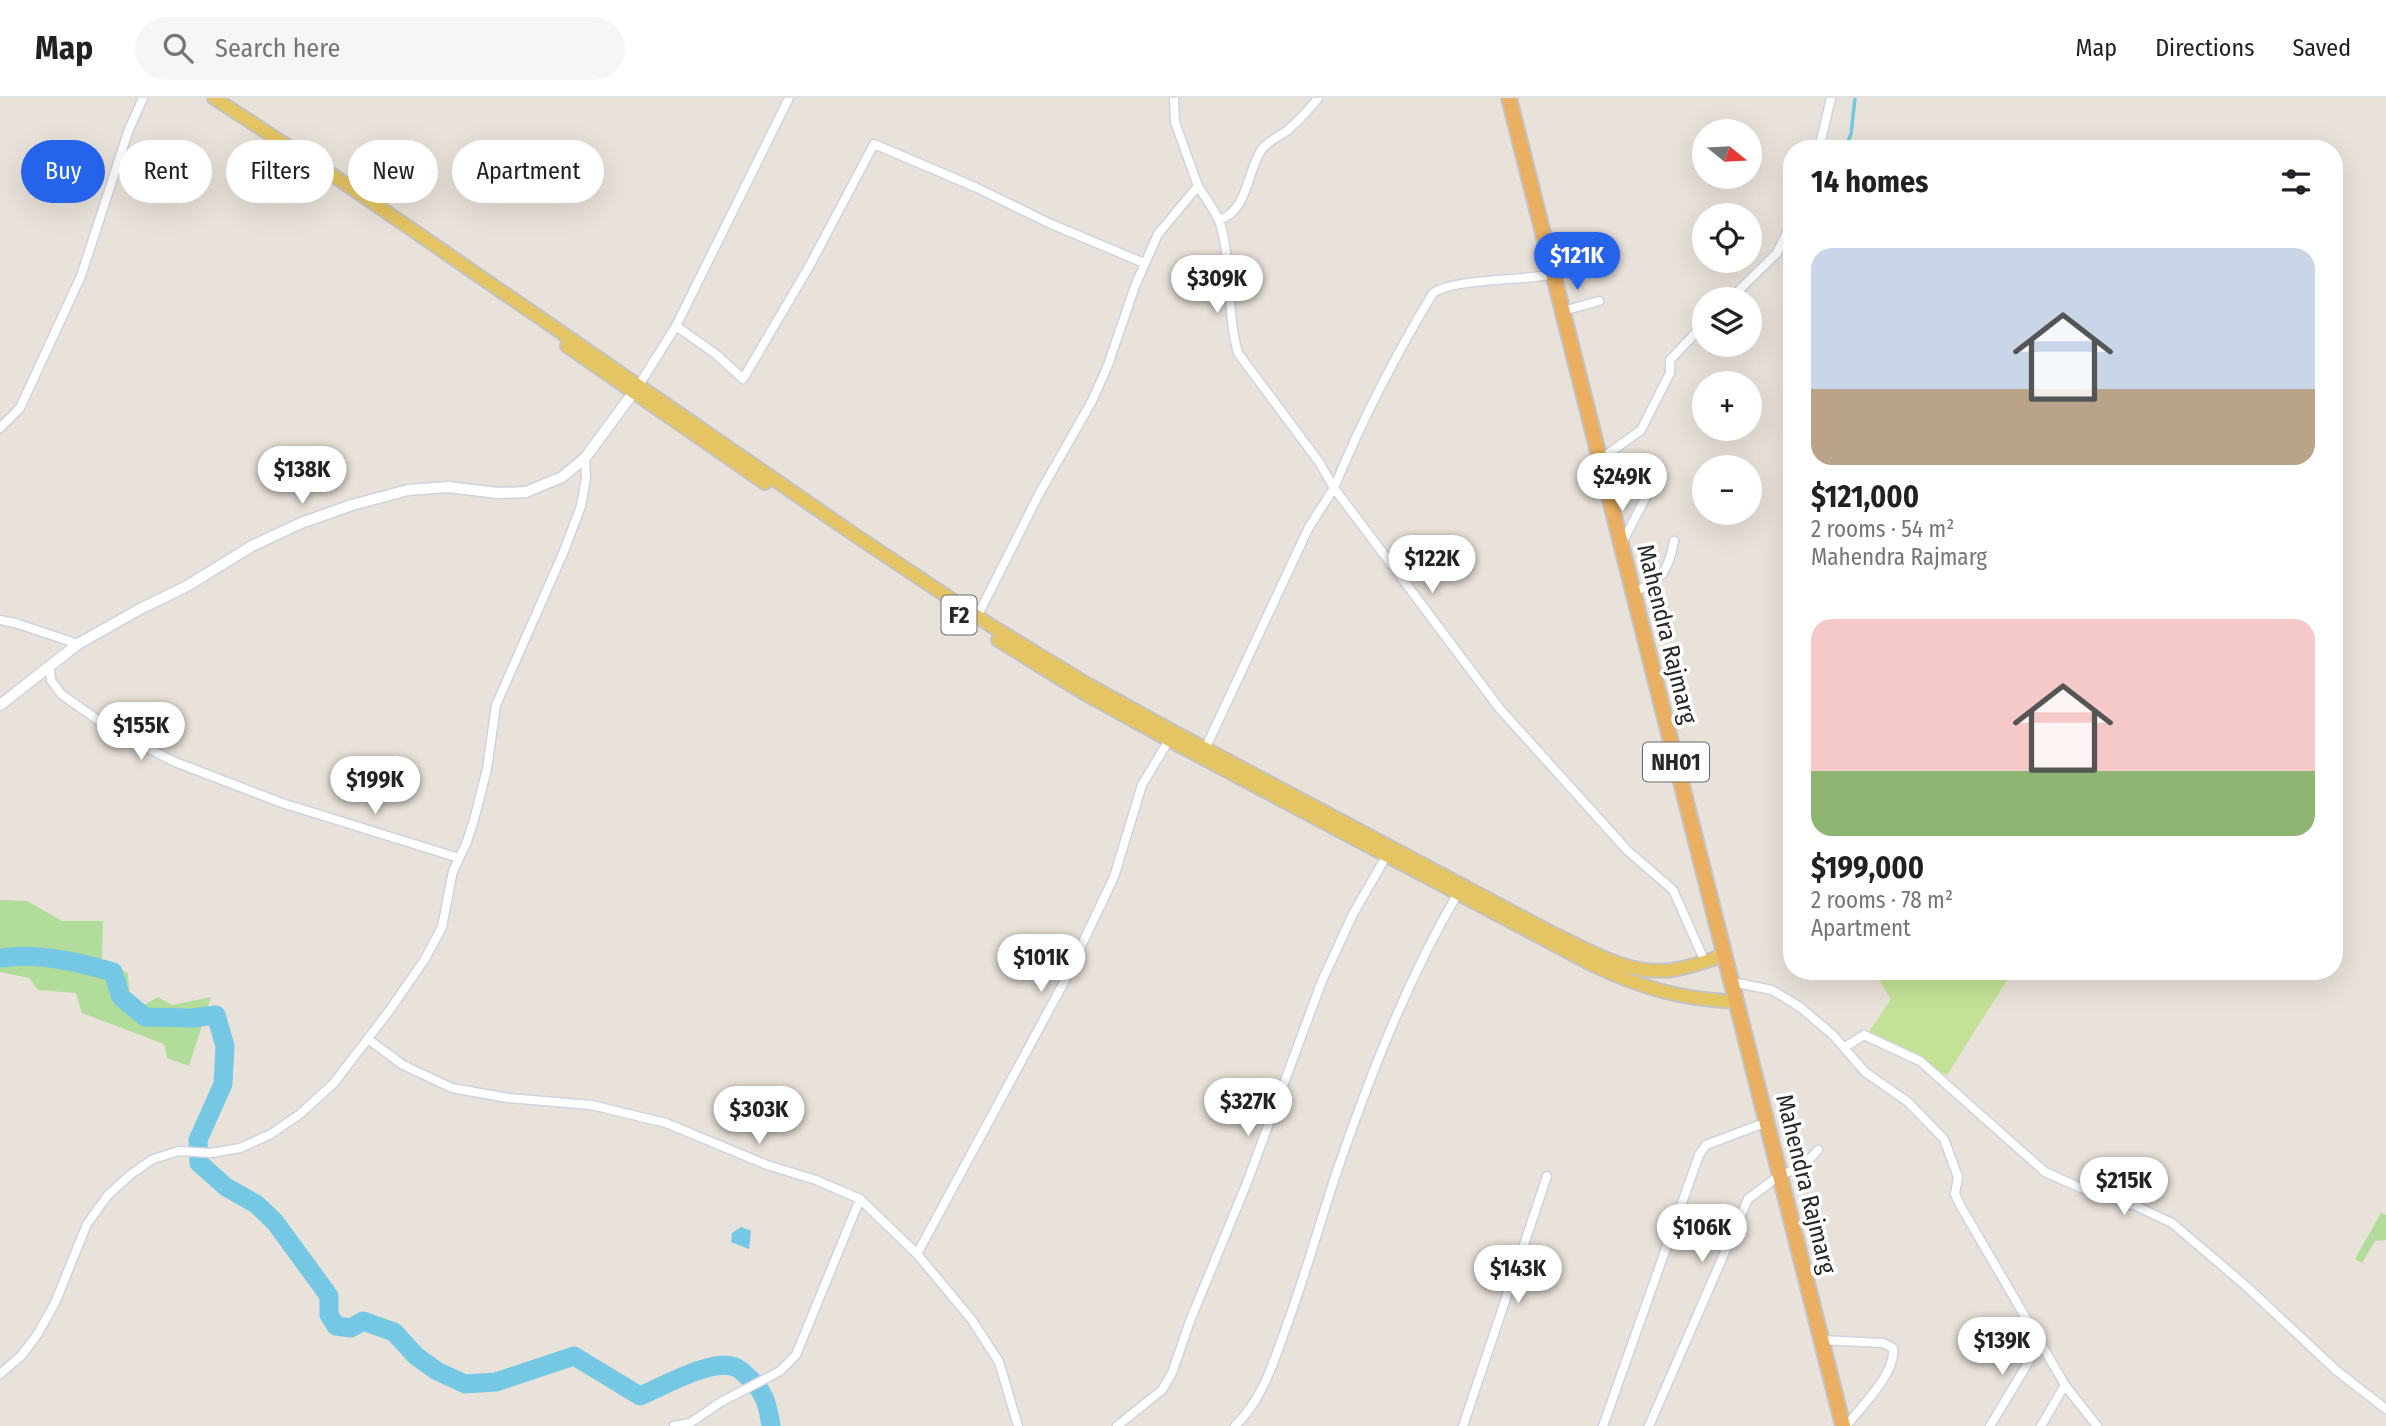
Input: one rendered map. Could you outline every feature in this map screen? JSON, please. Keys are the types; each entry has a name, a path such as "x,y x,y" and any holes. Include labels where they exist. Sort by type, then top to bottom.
{"highway":[{"name":"Mahendra Rajmarg","path":"1509,98 1821,1340 1845,1426"}],"main road":[{"name":"F2","path":"214,98 292,147 972,623 1082,692 1545,941 1616,976 1664,993 1695,1000 1737,1002"},
{"name":"F2","path":"636,389 977,617 1087,684 1550,932 1621,965 1644,970 1672,970 1724,955"}],"street":[{"path":"0,428 20,408 82,276 128,132 143,98"},
{"path":"0,705 78,645 140,609 187,586 252,546 301,523 352,505 408,490 448,487 498,493 526,492 562,477 585,458 636,389 676,326 789,98"},
{"path":"1174,98 1175,122 1198,186 1219,220 1233,336 1238,353 1247,368 1307,444 1334,488 1500,709 1628,850 1672,890 1705,962"},
{"path":"1219,220 1230,216 1241,200 1262,148 1287,130 1318,98"},
{"path":"1821,140 1831,98"},
{"path":"676,326 717,355 743,379 810,265 874,144 1144,263"},
{"path":"977,617 1040,494 1092,401 1108,365 1144,263 1158,234 1198,186"},
{"path":"1742,287 1777,253 1783,241"},
{"path":"1205,749 1310,527 1334,488 1380,387 1433,293 1440,289 1483,281 1539,278 1554,274"},
{"path":"1563,311 1599,301"},
{"path":"1601,459 1641,430 1670,373 1670,360 1692,337"},
{"path":"0,1374 21,1356 37,1335 55,1303 88,1224 108,1195 153,1159 179,1151 211,1153 240,1149 271,1134 300,1114 334,1083 413,978 442,927 448,889 466,844 487,769 496,705 581,506 586,478 585,458"},
{"path":"1621,546 1648,493"},
{"path":"1633,592 1653,584 1663,572 1671,559 1674,541"},
{"path":"0,620 78,645"},
{"path":"50,668 51,680 61,694 94,719 152,751 282,803 459,858"},
{"path":"917,1254 1063,984 1114,877 1142,785 1169,740"},
{"path":"1117,1426 1162,1390 1172,1373 1322,981 1353,914 1387,855"},
{"path":"1235,1426 1248,1414 1266,1383 1295,1303 1342,1156 1382,1050 1428,944 1458,893"},
{"path":"1732,982 1759,985 1772,990 1819,1022 1845,1047 1865,1072 1908,1102 1944,1139 1958,1177 1955,1194 1960,1205 2065,1385 2097,1426"},
{"path":"1845,1047 1864,1035 1920,1061 2045,1172 2081,1188 2136,1206 2172,1223 2246,1286 2337,1371 2386,1409"},
{"path":"368,1040 403,1065 452,1088 508,1098 591,1105 666,1123 767,1165 816,1180 860,1199 917,1254 972,1320 999,1362 1018,1426"},
{"path":"1603,1426 1699,1155 1706,1145 1767,1122"},
{"path":"1649,1426 1748,1199 1780,1175 1802,1167 1818,1150"},
{"path":"1464,1426 1548,1176"},
{"path":"674,1426 690,1423 711,1408 780,1371 796,1355 860,1199"},
{"path":"1821,1340 1883,1343 1893,1348 1892,1362 1885,1377 1845,1426"},
{"path":"1990,1426 2040,1343"},
{"path":"2041,1426 2065,1385"}],"green space":[{"path":"0,900 27,901 62,921 103,921 102,960 128,973 129,992 144,1005 158,997 172,1005 211,997 189,1066 167,1058 164,1044 82,1013 76,993 38,990 29,978 0,972"},
{"path":"1879,980 2007,980 1947,1075 1865,1038 1891,999"},
{"path":"2381,1213 2386,1215 2386,1240 2375,1241 2362,1263 2355,1259"}],"water":[{"path":"741,1227 751,1231 749,1249 731,1242 732,1233"}],"waterway":[{"path":"1849,140 1855,98"},
{"path":"0,958 43,957 113,972 121,997 145,1017 192,1018 216,1015 225,1046 223,1084 198,1140 199,1163 226,1187 256,1204 275,1222 329,1296 329,1315 336,1326 351,1328 363,1321 394,1332 416,1356 437,1371 465,1384 496,1382 574,1356 640,1396 702,1369 727,1365 740,1370 759,1389 767,1406 771,1426"}]}
